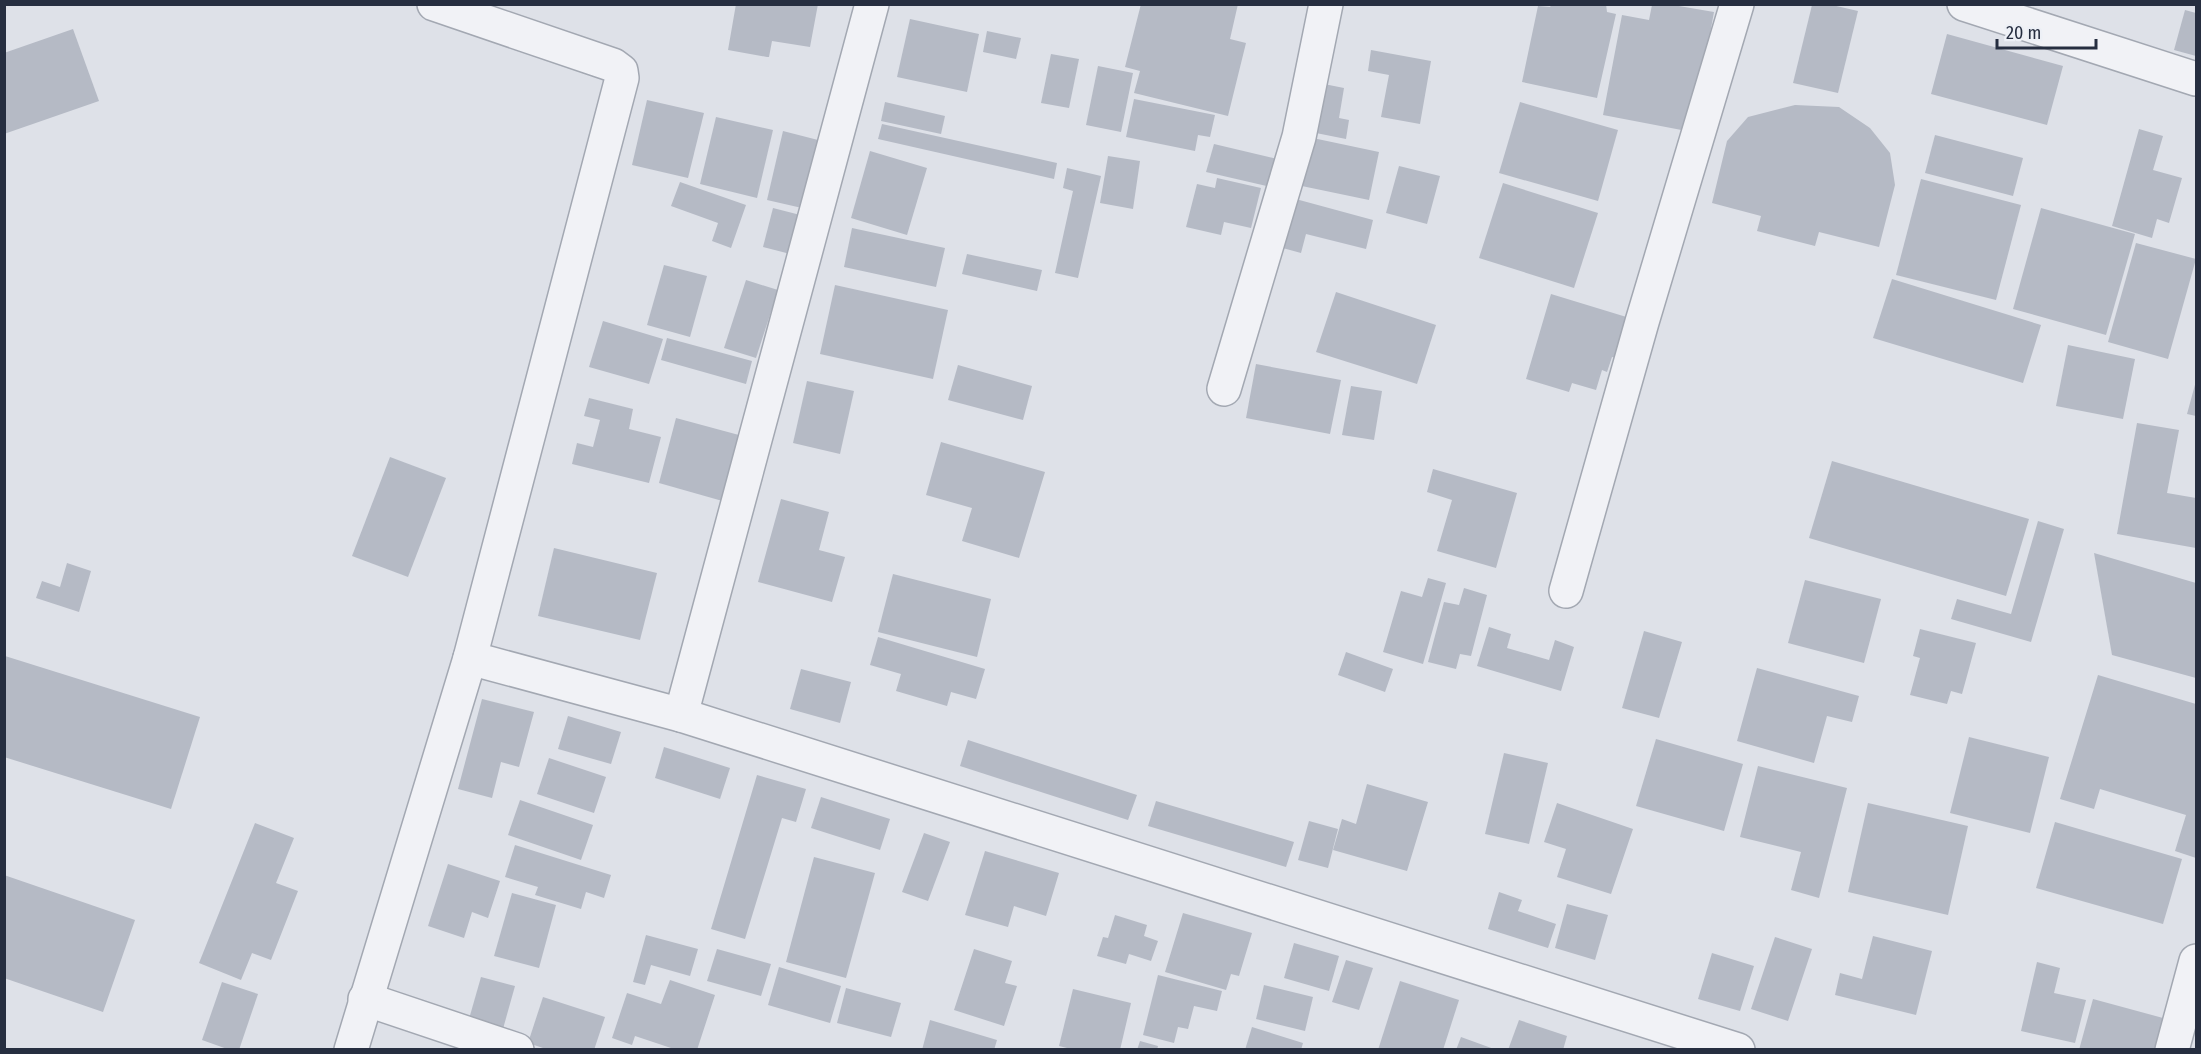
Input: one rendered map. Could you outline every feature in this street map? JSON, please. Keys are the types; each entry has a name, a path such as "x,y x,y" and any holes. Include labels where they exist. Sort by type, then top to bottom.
{"street":[{"path":"351,1050 470,658 622,78 621,71 613,65 434,4"},
{"path":"681,715 872,4"},
{"path":"1224,389 1299,137 1326,4"},
{"path":"1566,591 1642,322 1737,4"},
{"path":"1964,4 2196,79"},
{"path":"470,658 681,715 1738,1050"},
{"path":"2172,1050 2196,961"},
{"path":"365,999 517,1050"}],"building":[{"path":"736,4 818,4 810,47 772,41 769,57 728,50"},
{"path":"1141,4 1238,4 1230,39 1246,43 1228,116 1134,93 1140,71 1125,67"},
{"path":"1552,4 1606,4 1607,12 1616,14 1597,98 1522,82 1538,6 1550,7"},
{"path":"1652,5 1673,5 1714,12 1692,132 1603,115 1622,15 1649,20"},
{"path":"1812,5 1832,5 1858,11 1838,93 1793,83"},
{"path":"2185,10 2196,13 2196,56 2174,50"},
{"path":"910,19 979,34 967,92 897,77"},
{"path":"73,29 99,101 4,134 4,53"},
{"path":"987,31 1021,38 1016,59 983,52"},
{"path":"1947,34 2063,66 2047,125 1931,94"},
{"path":"1371,50 1431,61 1420,124 1381,117 1389,75 1368,71"},
{"path":"1051,54 1079,59 1069,108 1041,103"},
{"path":"1098,66 1133,73 1121,132 1086,125"},
{"path":"1324,84 1344,88 1339,118 1349,120 1346,139 1316,133"},
{"path":"1134,99 1215,115 1210,137 1198,135 1195,151 1126,137"},
{"path":"647,100 704,113 688,178 632,165"},
{"path":"885,102 945,116 941,134 881,121"},
{"path":"1520,102 1618,130 1598,201 1499,173"},
{"path":"1795,105 1839,107 1870,128 1890,153 1895,185 1879,247 1819,232 1815,246 1757,231 1761,216 1712,203 1727,141 1748,117"},
{"path":"716,117 773,130 757,198 700,184"},
{"path":"882,124 1057,163 1054,179 878,139"},
{"path":"2139,129 2163,136 2153,170 2182,178 2169,223 2157,219 2152,238 2112,226"},
{"path":"783,131 818,140 802,208 767,200"},
{"path":"1935,135 2023,158 2013,196 1925,173"},
{"path":"1308,137 1379,152 1369,200 1297,185"},
{"path":"1214,144 1282,160 1275,188 1206,172"},
{"path":"870,151 927,168 907,235 851,218"},
{"path":"1108,156 1140,161 1133,209 1100,203"},
{"path":"1399,166 1440,176 1427,224 1386,213"},
{"path":"1067,168 1101,176 1078,278 1055,273 1073,191 1063,188"},
{"path":"1217,178 1261,188 1251,228 1224,222 1221,235 1186,227 1197,184 1215,188"},
{"path":"1921,179 2021,205 1996,300 1896,275"},
{"path":"680,182 746,205 731,248 712,241 718,223 671,206"},
{"path":"1503,183 1598,213 1574,288 1479,258"},
{"path":"1292,198 1373,220 1366,249 1306,234 1301,253 1279,247"},
{"path":"773,208 812,218 802,257 763,247"},
{"path":"2041,208 2135,234 2106,335 2013,309"},
{"path":"852,228 945,248 936,287 844,267"},
{"path":"2136,243 2196,259 2168,359 2108,342"},
{"path":"967,254 1042,270 1037,291 962,274"},
{"path":"664,265 707,276 690,337 647,325"},
{"path":"1892,279 2041,325 2023,383 1873,338"},
{"path":"746,280 778,290 756,358 724,348"},
{"path":"835,285 948,310 933,379 820,354"},
{"path":"1336,292 1436,325 1417,384 1316,352"},
{"path":"1551,294 1633,319 1617,358 1612,357 1607,372 1602,370 1596,390 1572,383 1569,392 1526,379"},
{"path":"603,321 663,339 649,384 589,367"},
{"path":"667,338 752,361 746,384 661,360"},
{"path":"2068,345 2135,359 2123,419 2056,406"},
{"path":"1256,364 1341,380 1330,434 1246,418"},
{"path":"958,365 1032,386 1023,420 948,400"},
{"path":"807,381 854,391 840,454 793,443"},
{"path":"2196,381 2196,416 2187,414"},
{"path":"1351,386 1382,391 1374,440 1342,435"},
{"path":"589,398 633,409 629,429 661,437 649,483 572,464 577,443 593,447 600,420 584,416"},
{"path":"676,418 750,438 733,504 659,483"},
{"path":"2137,423 2179,430 2167,493 2196,498 2196,548 2117,534"},
{"path":"941,442 1045,472 1019,558 962,541 972,508 926,495"},
{"path":"390,457 446,478 408,577 352,556"},
{"path":"1832,461 2029,519 2006,596 1809,538"},
{"path":"1433,469 1517,493 1496,568 1437,551 1452,500 1427,492"},
{"path":"781,499 829,512 819,550 845,557 832,602 758,582"},
{"path":"2038,521 2064,529 2031,642 1951,619 1957,599 2011,614"},
{"path":"554,548 657,573 640,640 538,616"},
{"path":"2094,553 2196,583 2196,678 2112,655"},
{"path":"67,563 91,571 79,612 36,598 42,581 60,587"},
{"path":"893,574 991,599 977,657 878,632"},
{"path":"1428,578 1446,583 1423,664 1383,652 1401,591 1422,597"},
{"path":"1805,580 1881,599 1864,663 1788,643"},
{"path":"1464,588 1487,595 1471,656 1460,654 1456,669 1428,662 1444,602 1459,605"},
{"path":"1489,627 1511,634 1507,648 1549,660 1555,640 1574,647 1561,691 1477,666"},
{"path":"1920,629 1976,643 1962,694 1951,691 1947,704 1910,695 1920,658 1913,656"},
{"path":"1644,631 1682,642 1659,718 1622,708"},
{"path":"878,637 985,669 976,699 951,692 947,706 896,691 901,674 870,665"},
{"path":"1346,652 1393,669 1385,692 1338,675"},
{"path":"5,656 200,717 171,809 4,757"},
{"path":"1757,668 1859,696 1852,722 1827,716 1814,763 1737,741"},
{"path":"801,669 851,682 840,723 790,709"},
{"path":"2098,675 2196,704 2196,858 2175,851 2186,815 2100,789 2094,809 2060,799"},
{"path":"482,699 534,712 519,767 501,762 492,798 458,789"},
{"path":"568,716 621,732 611,764 558,749"},
{"path":"1969,737 2049,757 2030,833 1950,813"},
{"path":"1656,739 1743,764 1724,831 1636,806"},
{"path":"968,740 1137,795 1128,820 960,766"},
{"path":"664,747 730,768 720,799 655,778"},
{"path":"1504,753 1548,763 1529,844 1485,834"},
{"path":"549,758 606,777 594,813 537,794"},
{"path":"1758,766 1847,788 1819,898 1791,890 1801,852 1740,837"},
{"path":"757,775 806,789 796,822 782,818 745,939 711,929"},
{"path":"1367,784 1428,802 1407,871 1333,850 1342,819 1356,824"},
{"path":"821,797 890,819 880,850 811,828"},
{"path":"520,800 593,825 581,860 508,835"},
{"path":"1156,801 1294,842 1286,867 1148,826"},
{"path":"1557,803 1633,829 1611,894 1557,877 1566,849 1544,842"},
{"path":"1868,803 1968,826 1948,915 1848,892"},
{"path":"1309,821 1338,829 1328,868 1298,860"},
{"path":"2055,822 2182,859 2163,924 2036,888"},
{"path":"255,823 294,838 276,883 298,891 271,960 252,953 241,980 199,963"},
{"path":"924,833 950,842 928,901 902,892"},
{"path":"515,845 611,875 604,898 586,892 581,909 535,895 538,887 505,877"},
{"path":"985,851 1059,873 1046,916 1014,906 1008,927 965,915"},
{"path":"814,857 875,873 846,978 786,962"},
{"path":"448,864 500,881 488,918 472,912 464,938 428,926"},
{"path":"4,875 135,920 103,1012 4,978"},
{"path":"1499,892 1522,900 1518,911 1556,924 1548,948 1488,929"},
{"path":"512,893 556,905 539,968 494,956"},
{"path":"1567,904 1608,915 1595,960 1555,948"},
{"path":"1183,913 1252,933 1239,976 1231,974 1226,990 1165,972"},
{"path":"1115,915 1147,925 1144,936 1158,941 1151,961 1129,954 1126,964 1097,956 1103,937 1108,938"},
{"path":"646,935 698,949 690,976 651,965 645,985 633,982"},
{"path":"1873,936 1932,951 1916,1015 1835,995 1840,973 1862,979"},
{"path":"1775,937 1812,949 1788,1021 1751,1009"},
{"path":"1294,943 1339,956 1329,991 1284,978"},
{"path":"717,949 771,964 761,996 707,981"},
{"path":"974,949 1012,961 1005,983 1017,986 1004,1026 954,1010"},
{"path":"1712,953 1754,966 1740,1011 1698,999"},
{"path":"1346,960 1373,968 1359,1010 1332,1002"},
{"path":"2037,962 2060,968 2054,993 2086,1000 2075,1043 2021,1031"},
{"path":"779,967 841,986 830,1023 768,1005"},
{"path":"1158,975 1222,991 1217,1011 1194,1006 1188,1029 1178,1027 1174,1043 1143,1035"},
{"path":"481,977 515,986 501,1036 467,1026"},
{"path":"670,980 715,995 697,1050 677,1050 635,1036 632,1045 612,1038 627,993 661,1004"},
{"path":"1400,981 1459,1000 1443,1050 1378,1050"},
{"path":"222,982 258,994 239,1050 230,1050 202,1040"},
{"path":"1264,985 1313,997 1305,1031 1256,1019"},
{"path":"846,988 901,1003 891,1037 837,1023"},
{"path":"1073,989 1131,1003 1120,1050 1075,1050 1059,1046"},
{"path":"543,997 605,1017 594,1050 549,1050 528,1043"},
{"path":"2093,999 2163,1018 2154,1050 2079,1050"},
{"path":"930,1020 997,1040 994,1050 922,1050"},
{"path":"1519,1020 1567,1036 1563,1050 1508,1050"},
{"path":"1252,1027 1303,1043 1301,1050 1245,1050"},
{"path":"1461,1037 1494,1049 1494,1050 1456,1050"},
{"path":"1140,1041 1158,1046 1157,1050 1137,1050"}]}
